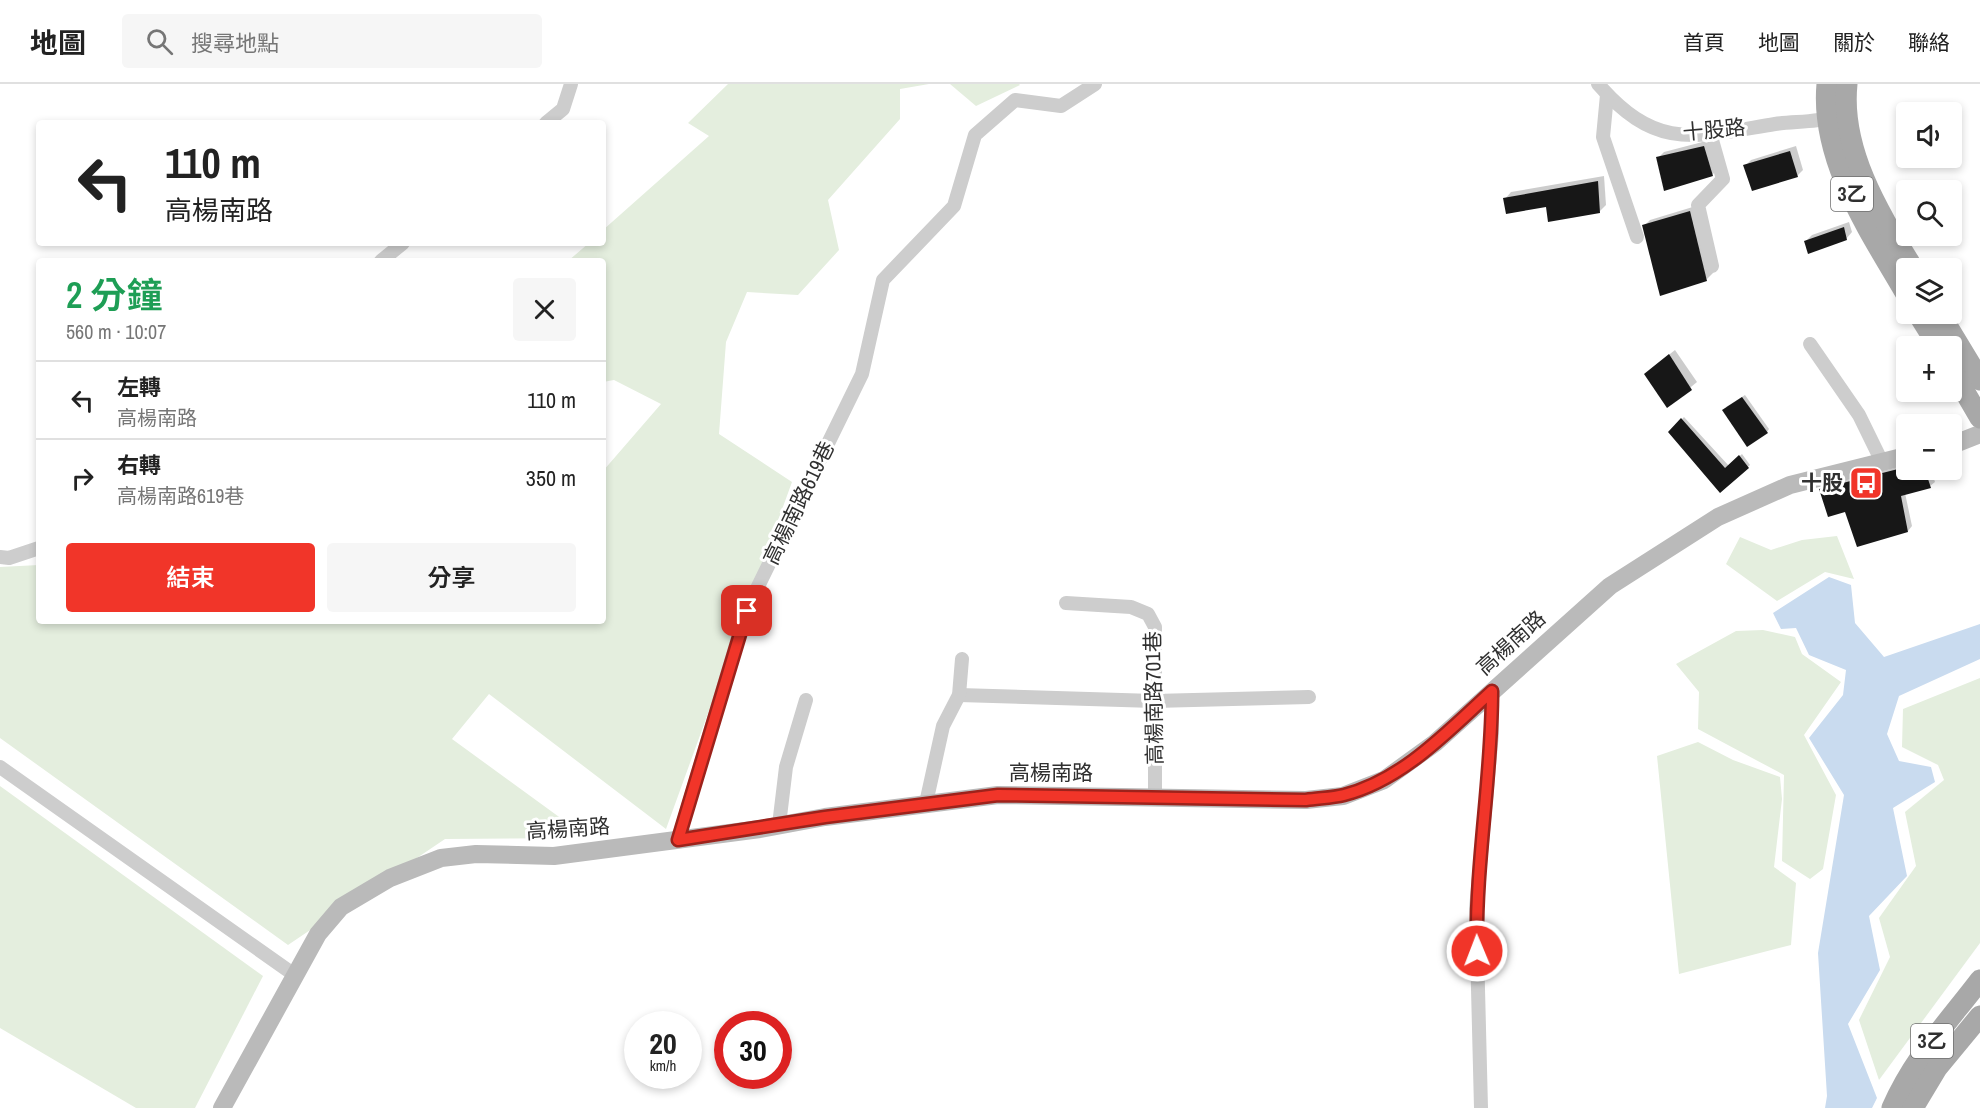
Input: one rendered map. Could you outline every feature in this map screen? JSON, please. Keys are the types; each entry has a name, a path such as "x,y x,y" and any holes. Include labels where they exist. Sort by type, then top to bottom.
{"main road":[{"name":"3乙","path":"1827,84 1837,115 1849,138 1872,196 1907,258"},
{"name":"3乙","path":"1847,84 1837,115 1841,172 1896,275"},
{"path":"1946,324 1980,380"},
{"path":"1962,387 1980,418"},
{"name":"3乙","path":"1892,1108 1921,1054 1980,980"},
{"name":"3乙","path":"1913,1108 1937,1068 1980,1016"}],"street":[{"path":"549,120 563,108 572,84"},
{"name":"高楊南路619巷","path":"678,840 747,611 862,374 883,280 954,206 975,135 1015,100 1061,106 1095,84"},
{"path":"1603,89 1603,137 1637,237"},
{"name":"十股路","path":"1603,89 1632,117 1656,131 1687,136 1837,115"},
{"path":"1710,133 1723,179 1698,205 1712,266"},
{"path":"385,258 399,246"},
{"path":"1810,344 1859,415 1882,462"},
{"path":"1962,441 1980,434"},
{"name":"高楊南路","path":"222,1108 318,934 341,907 390,878 441,858 476,854 554,856 926,803 998,795 1306,800 1343,796 1384,780 1435,743 1610,585 1718,517 1790,485 1896,458"},
{"path":"0,556 9,558 36,549"},
{"name":"高楊南路701巷","path":"1066,603 1131,607 1148,614 1155,627 1155,796"},
{"path":"926,803 943,726 959,695 962,659"},
{"path":"1481,1108 1476,909 1492,733 1492,691"},
{"path":"959,695 1154,701 1309,697"},
{"path":"779,825 786,767 806,700"},
{"path":"0,767 296,976"}],"green space":[{"path":"728,84 929,84 900,89 900,119 828,200 839,250 798,295 747,292 726,342 719,434 792,482 666,829 489,694 452,739 588,838 445,839 288,945 0,738 0,567 36,565 36,624 606,624 606,468 661,404 614,380 606,381 606,258 572,258 586,246 606,246 606,227 709,136 688,123"},
{"path":"950,84 1019,84 1020,85 976,106"},
{"path":"1837,536 1854,579 1825,572 1777,601 1726,564 1740,537 1771,550 1802,540"},
{"path":"1763,630 1795,637 1802,654 1841,682 1804,735 1836,795 1823,869 1810,879 1782,861 1784,775 1698,729 1699,692 1676,664 1736,631"},
{"path":"1980,678 1980,943 1879,1080 1859,1020 1890,957 1879,918 1916,866 1905,812 1944,780 1938,765 1902,747 1903,709"},
{"path":"1698,742 1733,760 1780,777 1782,799 1774,867 1796,883 1791,945 1679,974 1657,756"},
{"path":"0,786 263,976 195,1108 136,1108 0,1028"}],"water":[{"path":"1829,577 1851,585 1855,623 1884,657 1980,624 1980,659 1899,696 1887,734 1899,761 1931,767 1935,782 1893,808 1907,876 1869,916 1880,970 1848,1024 1877,1098 1872,1108 1825,1108 1827,1096 1818,953 1844,795 1809,738 1843,695 1846,670 1809,655 1796,628 1781,629 1773,613"}],"building":[{"path":"1704,146 1713,176 1664,191 1656,157"},
{"path":"1790,151 1798,177 1752,191 1743,165"},
{"path":"1598,181 1600,213 1548,222 1546,207 1506,214 1503,198"},
{"path":"1690,211 1707,281 1660,296 1642,225"},
{"path":"1844,227 1847,240 1808,254 1804,241"},
{"path":"1669,354 1692,390 1667,408 1644,374"},
{"path":"1742,397 1768,433 1747,447 1722,410"},
{"path":"1681,418 1725,468 1739,455 1749,468 1720,493 1668,432"},
{"path":"1896,470 1896,480 1928,480 1931,488 1901,496 1908,532 1857,547 1845,512 1828,517 1819,489"}],"place":[{"name":"十股","path":"1866,483"}],"route":[{"path":"747,611 678,840 760,829 825,817 998,795 1306,800 1343,796 1384,780 1435,743 1492,691 1492,733 1479,856 1476,909 1477,951"}]}
